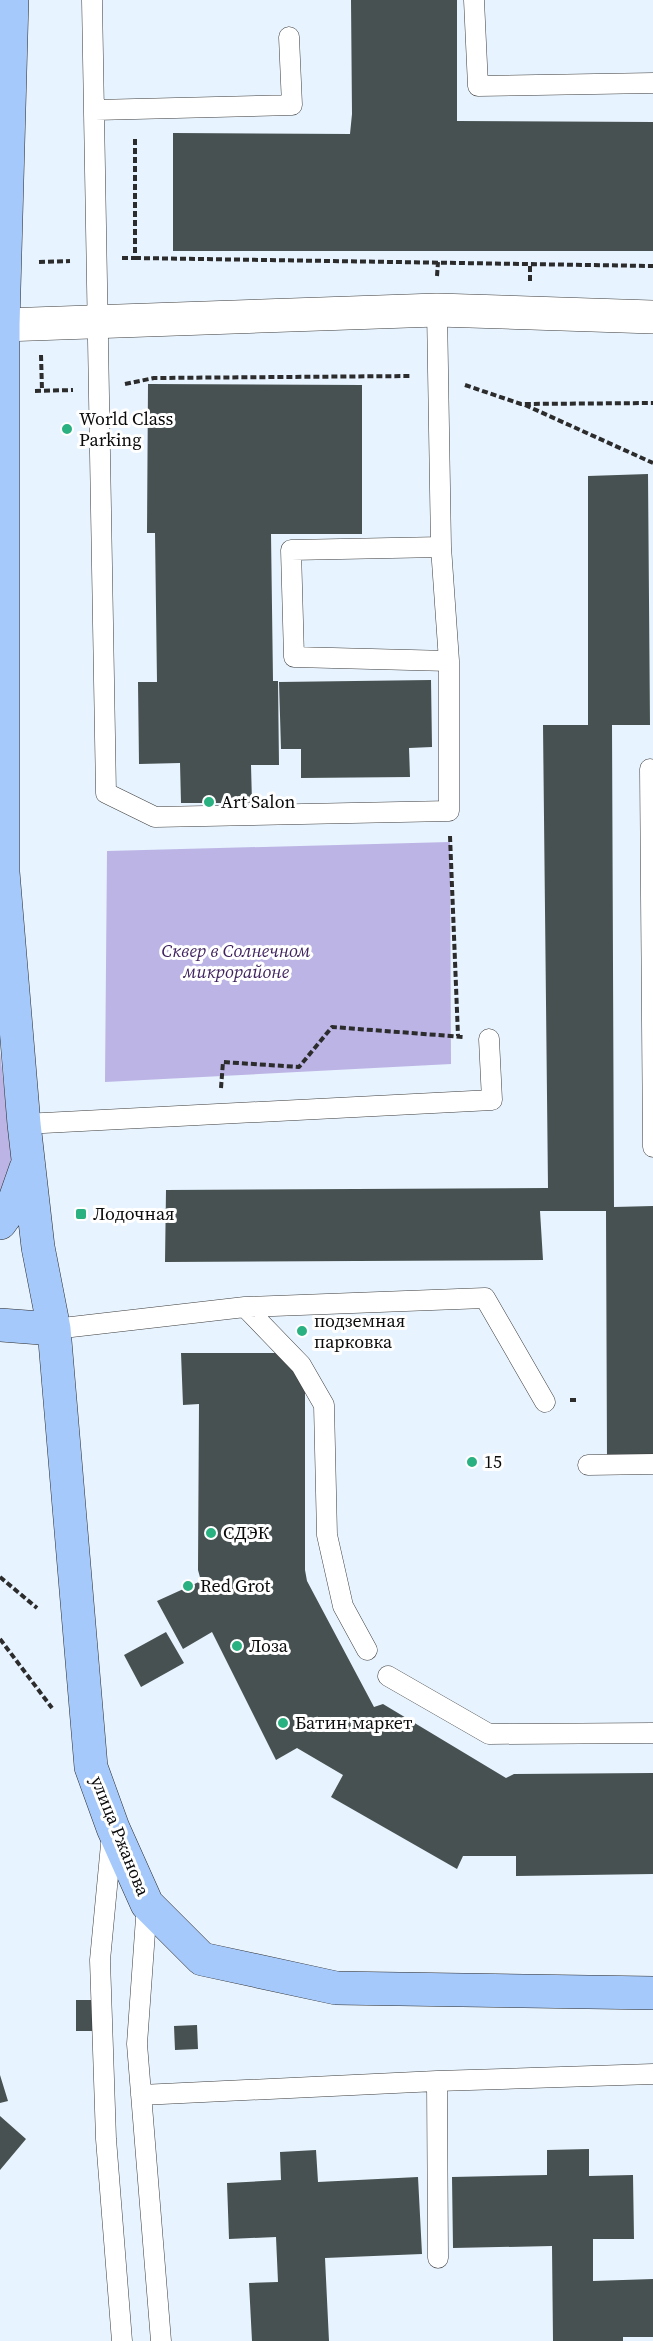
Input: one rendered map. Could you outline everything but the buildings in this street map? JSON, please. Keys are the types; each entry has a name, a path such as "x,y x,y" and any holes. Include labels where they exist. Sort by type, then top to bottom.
{"street":[{"name":"улица Ржанова","path":"12,0 1,323 3,872 28,1160 38,1247 54,1329 91,1767 112,1828 147,1904 202,1959 336,1988 653,1993"},
{"path":"1,323 437,310 653,317"},
{"path":"0,1223 13,1205 28,1160"},
{"path":"0,1325 54,1329"}],"lane":[{"path":"92,0 106,793 155,818 449,811 449,661 441,547 437,310"},
{"path":"474,0 478,86 653,83"},
{"path":"95,110 292,105 289,37"},
{"path":"441,547 291,550 294,657 449,661"},
{"path":"650,769 653,1147"},
{"path":"24,1124 492,1100 489,1039"},
{"path":"54,1329 245,1307 484,1298 545,1401"},
{"path":"245,1307 301,1365 324,1405 327,1535 343,1606 367,1650"},
{"path":"588,1466 653,1464"},
{"path":"388,1676 489,1734 653,1733"},
{"path":"112,1828 100,1960 106,2139 122,2341"},
{"path":"147,1904 137,2044 161,2341"},
{"path":"141,2094 653,2074"},
{"path":"436,2081 438,2258"}],"path":[{"path":"135,258 653,266"},
{"path":"3,399 22,391 100,389 154,378 438,376 521,404 653,463"},
{"path":"521,404 653,404"},
{"path":"450,842 458,1036"},
{"path":"220,1114 223,1062 299,1067 332,1027 489,1039"},
{"path":"0,1577 37,1608"},
{"path":"0,1639 57,1716"}],"green space":[{"name":"Сквер в Солнечном микрорайоне","path":"450,842 451,1064 105,1082 107,851"},
{"path":"0,1051 12,1160 7,1187 0,1195"}],"place":[{"name":"World Class Parking","path":"67,429"},
{"name":"Art Salon","path":"209,802"},
{"name":"Лодочная","path":"81,1214"},
{"name":"подземная парковка","path":"302,1331"},
{"name":"15","path":"472,1462"},
{"name":"СДЭК","path":"211,1533"},
{"name":"Red Grot","path":"188,1586"},
{"name":"Лоза","path":"237,1646"},
{"name":"Батин маркет","path":"283,1723"}]}
